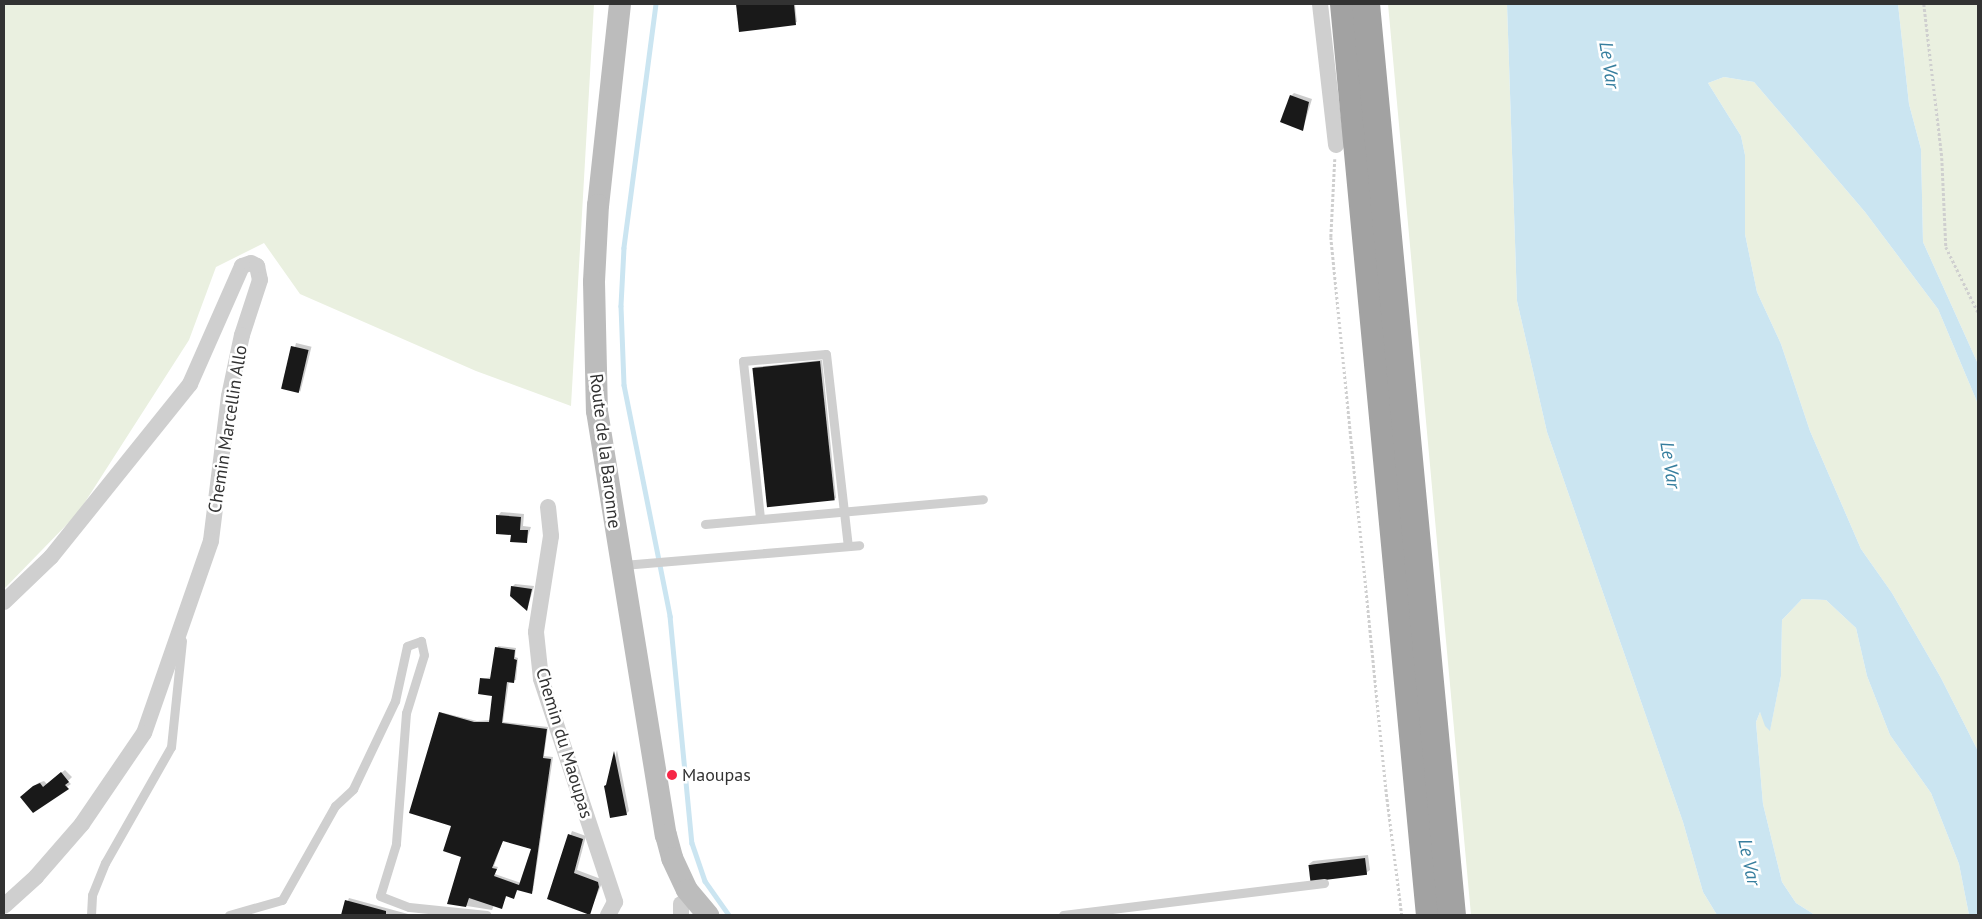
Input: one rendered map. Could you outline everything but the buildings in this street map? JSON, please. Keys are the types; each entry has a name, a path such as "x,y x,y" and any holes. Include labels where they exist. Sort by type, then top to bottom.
{"highway":[{"path":"1344,4 1430,915"},
{"path":"1366,4 1452,915"}],"main road":[{"name":"Route de la Baronne","path":"620,4 598,205 593,344 596,411 666,835 694,913"}],"street":[{"path":"1320,4 1336,145"},
{"name":"Chemin Marcellin Allo","path":"4,602 52,557 190,384 242,266 251,263 257,266 260,280 242,335 229,396 211,541 144,733 82,824 36,878 4,906"},
{"name":"Chemin du Maoupas","path":"548,507 552,536 536,632 541,678 615,902 608,915"}],"lane":[{"path":"760,518 743,361 826,354 848,546"},
{"path":"705,524 983,499"},
{"path":"621,566 859,545"},
{"path":"91,915 92,895 105,863 171,747 183,618"},
{"path":"229,915 282,900 335,806 353,789 395,701 407,646 421,641 424,655 406,713 396,844 380,896 409,907 488,915"},
{"path":"1063,915 1324,883"}],"path":[{"path":"1924,4 1942,158 1946,247 1978,312"},
{"path":"1336,145 1331,236 1386,788 1402,915"}],"green space":[{"path":"4,4 594,4 571,406 476,371 300,294 264,243 216,267 189,340 78,513 4,589"},
{"path":"1388,4 1507,4 1517,301 1547,432 1683,822 1703,892 1717,915 1471,915"},
{"path":"1898,4 1978,4 1978,364 1923,242 1921,149 1909,104"},
{"path":"1724,77 1754,82 1865,212 1938,309 1978,404 1978,751 1941,678 1892,593 1861,549 1810,431 1781,344 1757,292 1745,234 1745,155 1741,136 1708,83"},
{"path":"1802,599 1826,600 1856,628 1867,676 1890,735 1931,793 1959,864 1969,915 1815,915 1796,903 1782,882 1763,804 1756,722 1760,712 1770,730 1781,676 1782,620"}],"water":[{"name":"Le Var","path":"1507,4 1898,4 1909,104 1921,149 1923,242 1978,364 1978,404 1938,309 1865,212 1754,82 1724,77 1708,83 1741,136 1745,155 1745,234 1757,292 1781,344 1810,431 1861,549 1892,593 1941,678 1978,751 1978,915 1969,915 1959,864 1931,793 1890,735 1867,676 1856,628 1826,600 1802,599 1782,620 1781,676 1770,731 1765,726 1760,712 1756,722 1763,804 1782,882 1796,903 1815,915 1717,915 1703,892 1683,822 1547,432 1517,301"}],"waterway":[{"path":"656,4 624,248 621,306 624,385 670,616 692,843 705,881 729,915"}],"place":[{"name":"Maoupas","path":"672,775"}]}
